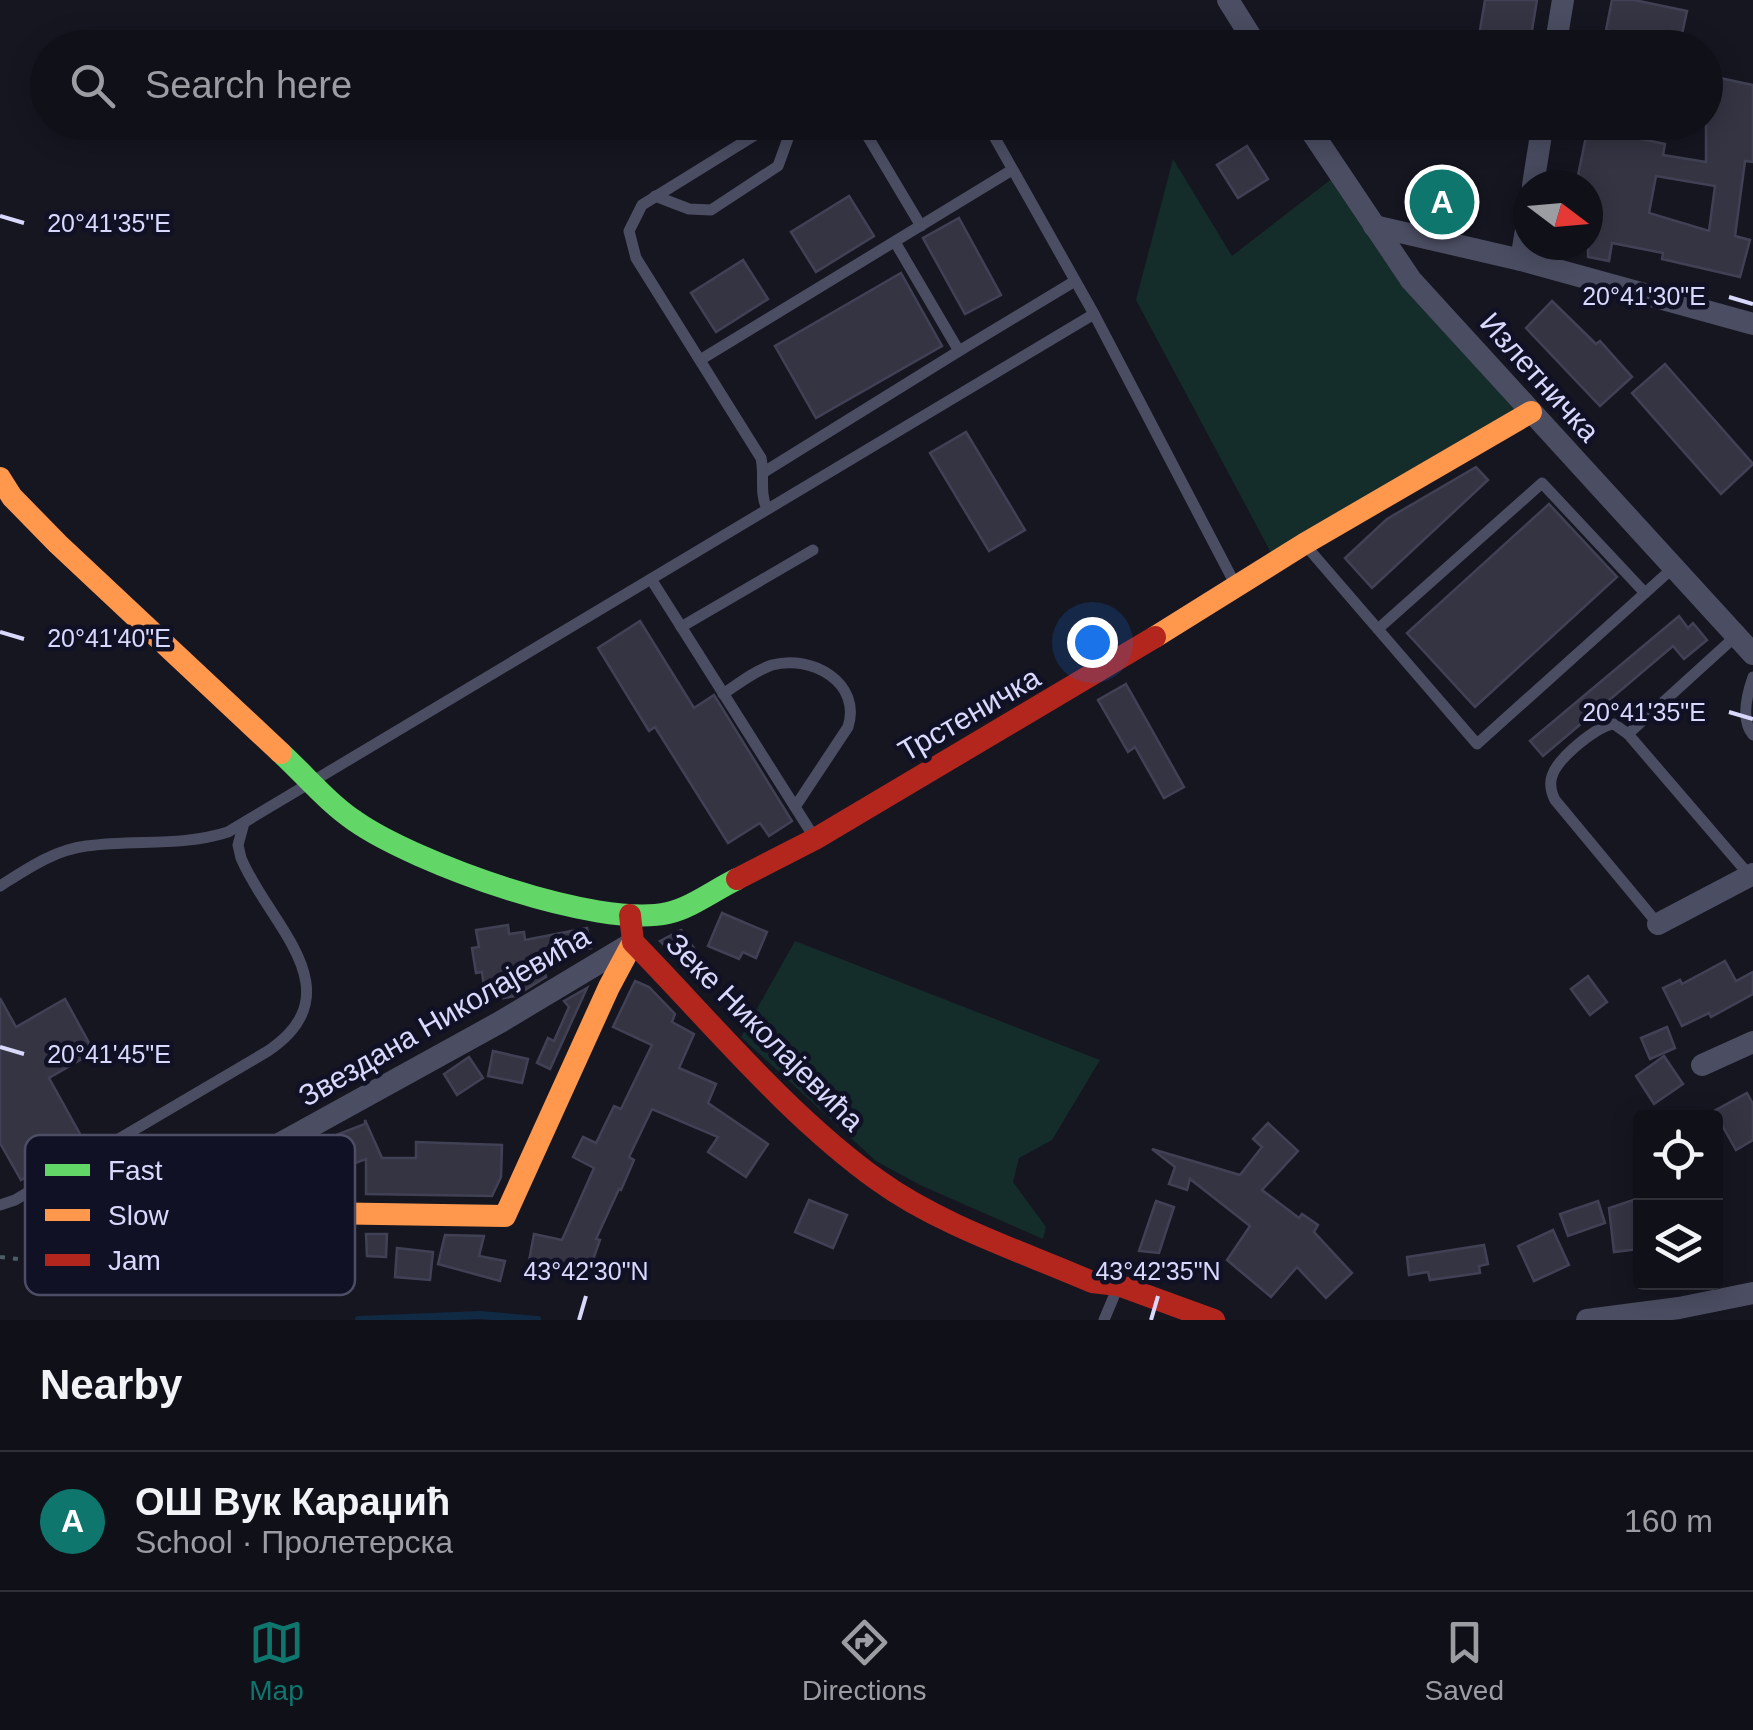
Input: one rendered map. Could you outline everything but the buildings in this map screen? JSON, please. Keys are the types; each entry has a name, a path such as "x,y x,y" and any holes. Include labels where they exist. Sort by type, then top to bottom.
{"street":[{"path":"1228,0 1247,30"},
{"path":"1558,30 1563,0"},
{"name":"Излетничка","path":"1317,140 1411,280 1753,654"},
{"path":"1535,170 1540,140"},
{"path":"1374,226 1513,258"},
{"path":"1521,260 1753,324"},
{"name":"Трстеничка","path":"630,915 670,912 815,838 1531,412"},
{"path":"0,478 12,497 58,544 354,820 457,873 510,889 630,915"},
{"path":"1658,924 1752,875"},
{"name":"Звездана Николајевића","path":"295,1135 502,1021 633,942 670,912"},
{"name":"Зеке Николајевића","path":"630,915 633,942 823,1138 881,1183 925,1209 1092,1282 1118,1285 1214,1320"},
{"name":"Звездана Николајевића","path":"355,1214 505,1216 633,942"},
{"path":"1702,1065 1753,1042"},
{"path":"1587,1320 1679,1308 1753,1292"}],"lane":[{"path":"747,140 642,205 634,218 630,244 754,446 764,472 761,492 767,509"},
{"path":"655,196 689,209 711,210 778,166 787,140"},
{"path":"870,140 921,226"},
{"path":"996,140 1094,314 1236,586"},
{"path":"700,360 1012,170"},
{"path":"895,242 959,351"},
{"path":"764,472 1075,281"},
{"path":"0,886 60,852 86,846 185,843 228,832 1094,314"},
{"path":"1378,630 1542,484 1645,593"},
{"path":"1304,544 1477,744 1674,567"},
{"path":"681,627 814,550"},
{"path":"651,578 815,838"},
{"path":"1628,734 1737,634"},
{"path":"723,694 756,672 786,663 822,671 846,689 852,699 848,727 795,807"},
{"path":"1753,676 1746,697 1748,729 1753,736"},
{"path":"1658,924 1550,790 1553,771 1596,730 1614,724 1628,734 1752,875"},
{"path":"125,1135 268,1051 287,1038 300,1020 307,1001 305,974 241,858 238,845 244,823"},
{"path":"0,1205 25,1194"},
{"path":"1104,1320 1118,1285"}],"path":[{"path":"0,1257 25,1260"}],"green space":[{"path":"1173,159 1232,256 1338,174 1531,412 1276,562 1136,300"},
{"path":"795,941 1100,1060 1052,1140 1019,1158 1013,1182 1046,1227 1043,1239 920,1185 876,1161 741,1037"}],"waterway":[{"path":"359,1320 480,1315 537,1320"}],"traffic: fast":[{"path":"281,753 335,806 383,838 462,873 554,902 637,915 668,913 737,879"}],"traffic: slow":[{"path":"1155,637 1304,544 1531,412"},
{"path":"0,478 12,497 58,544 281,753"},
{"path":"355,1214 505,1216 633,942"}],"traffic: jam":[{"path":"737,879 815,839 1155,637"},
{"path":"630,915 633,942 782,1098 879,1181 928,1211 1010,1248 1092,1282 1118,1285 1214,1320"}],"place":[{"name":"ОШ Вук Караџић","path":"1442,202"}]}
